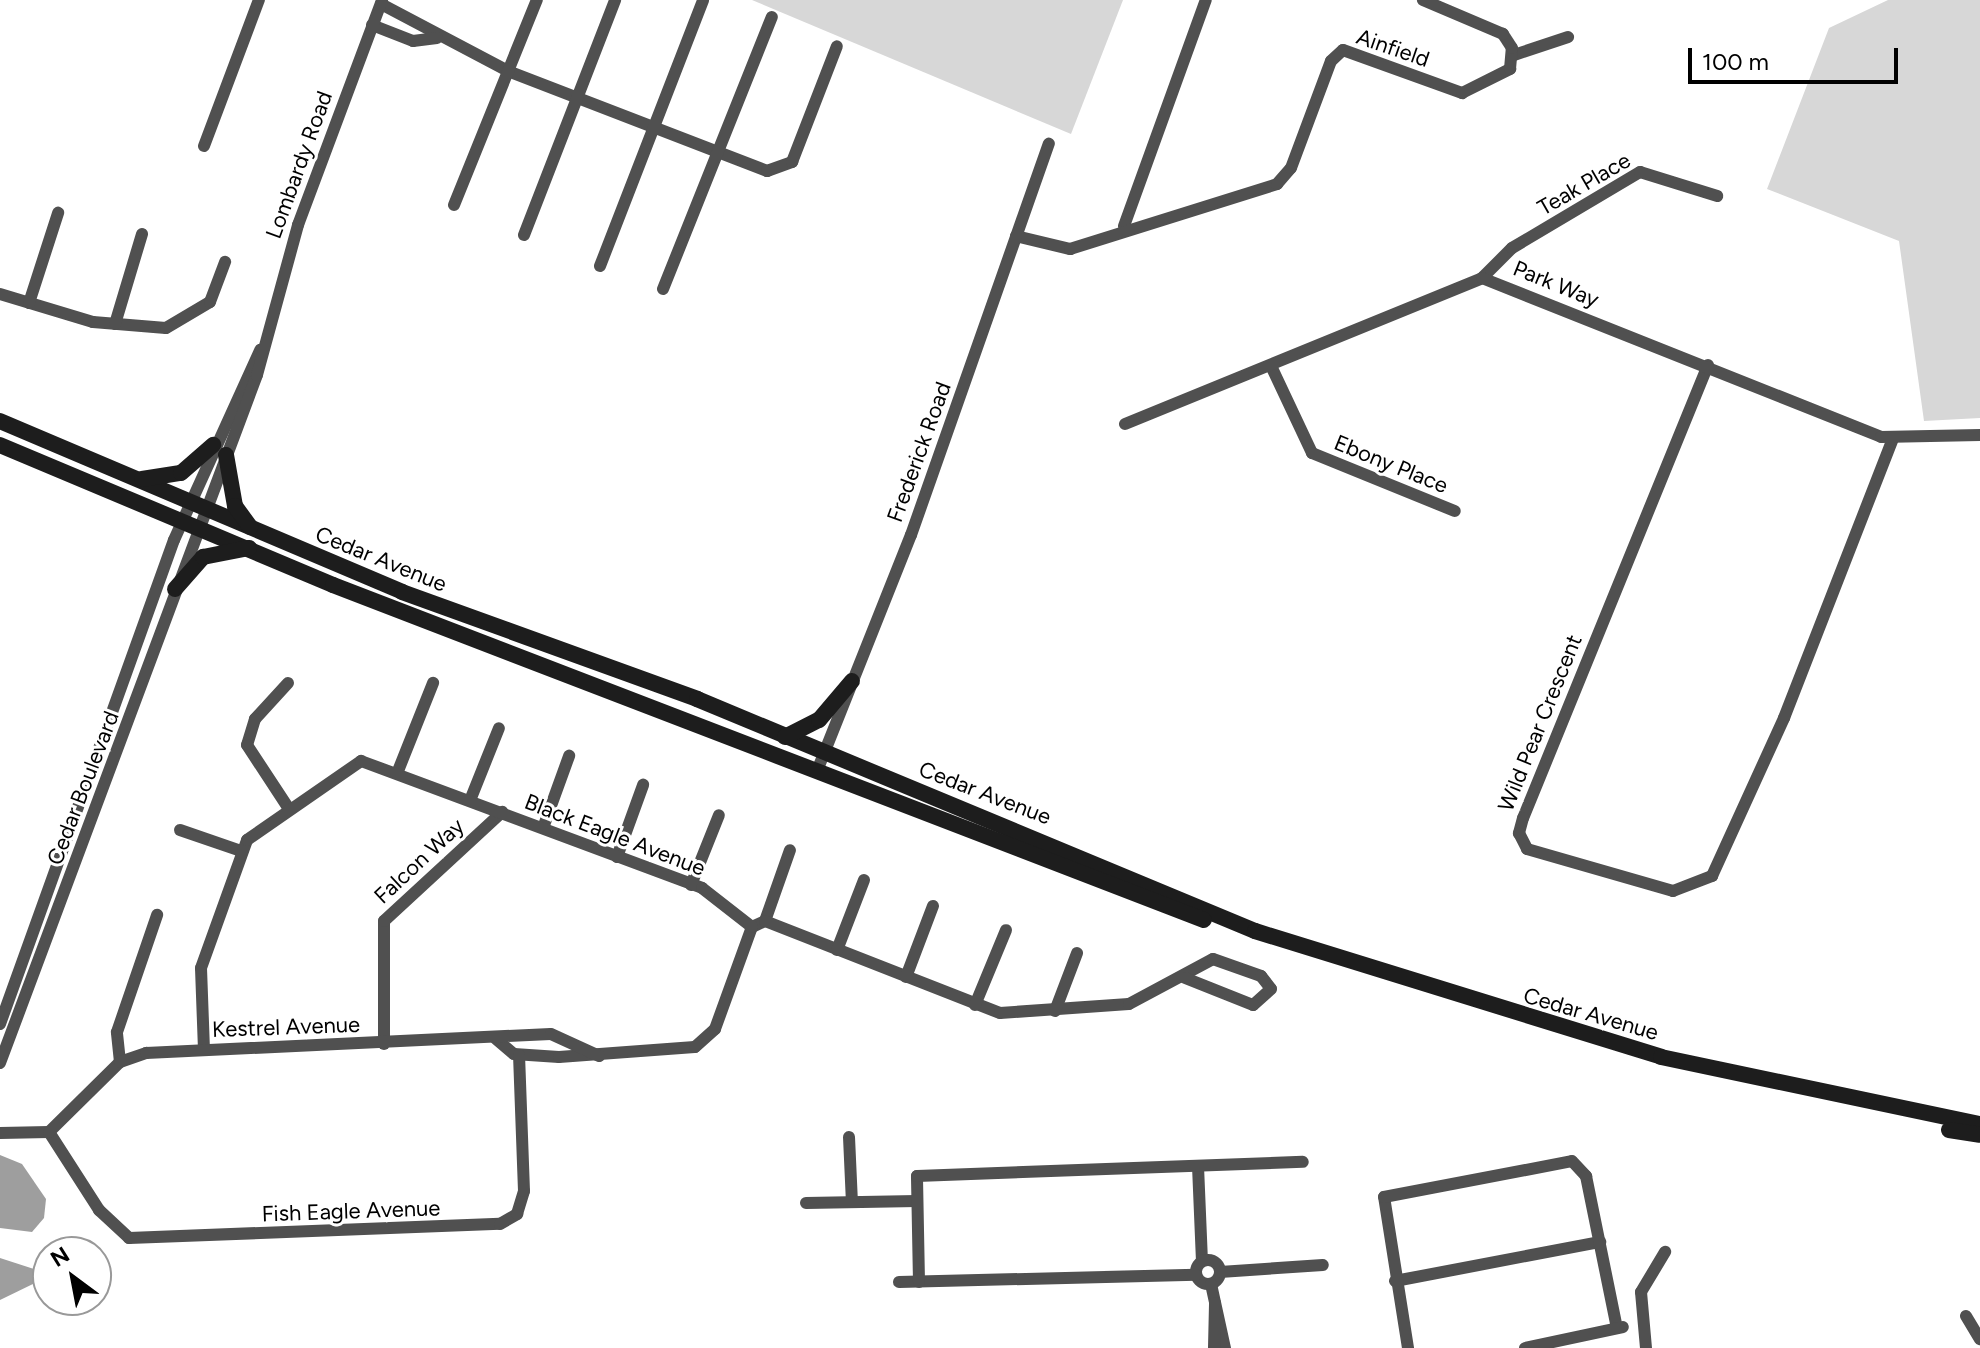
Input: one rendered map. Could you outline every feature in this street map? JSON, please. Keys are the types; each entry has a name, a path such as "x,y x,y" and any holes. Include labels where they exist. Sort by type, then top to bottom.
{"main road":[{"name":"Cedar Avenue","path":"0,421 251,528 785,737 1255,931 1404,982 1739,1078 1980,1124"},
{"name":"Cedar Avenue","path":"0,445 251,548 817,771 1413,996 1704,1078 1980,1135"},
{"path":"129,478 181,473 219,450 235,506 251,528"},
{"path":"175,589 203,557 251,548"},
{"path":"785,737 819,720 852,681"}],"street":[{"path":"204,146 259,0"},
{"path":"454,205 537,0"},
{"path":"524,235 615,0"},
{"path":"600,266 703,0"},
{"path":"1124,226 1206,0"},
{"path":"1423,0 1498,30 1514,55 1568,37"},
{"path":"381,2 421,21 437,38 508,71 767,171 792,162 837,46"},
{"name":"Lombardy Road","path":"199,505 262,347 381,2"},
{"path":"663,289 720,154 772,17"},
{"path":"372,25 413,41 437,38"},
{"name":"Ainfield","path":"1016,236 1067,249 1124,226 1281,181 1331,61 1343,50 1462,93 1504,75 1514,55"},
{"name":"Frederick Road","path":"817,771 1049,144"},
{"name":"Teak Place","path":"1482,278 1512,248 1645,170 1717,196"},
{"path":"29,303 58,213"},
{"path":"115,324 142,234"},
{"path":"0,294 115,324 177,327 203,310 225,262"},
{"name":"Park Way","path":"1125,424 1272,368 1482,278 1893,439 1980,435"},
{"name":"Wild Pear Crescent","path":"1708,365 1523,818 1523,845 1673,891 1705,883 1778,722 1893,439"},
{"name":"Ebony Place","path":"1272,368 1312,453 1455,511"},
{"name":"Cedar Boulevard","path":"0,1024 33,924 182,520 199,505"},
{"name":"Cedar Boulevard","path":"0,1063 199,526 199,505"},
{"path":"288,683 255,719 247,745 289,809"},
{"path":"398,771 433,683"},
{"path":"471,798 499,728"},
{"path":"543,828 569,756"},
{"name":"Black Eagle Avenue","path":"204,1050 200,972 241,851 251,834 357,763 398,771 691,885 752,927"},
{"path":"617,857 643,785"},
{"name":"Falcon Way","path":"384,1044 384,921 502,812"},
{"path":"691,885 719,815"},
{"path":"180,830 241,851"},
{"path":"496,1039 519,1055 599,1056 679,1052 704,1041 752,927 765,921 790,850"},
{"path":"837,950 864,880"},
{"path":"906,977 933,906"},
{"path":"0,1133 49,1132 120,1062 117,1032 157,915"},
{"path":"765,921 1000,1013 1129,1004 1185,978 1216,959 1261,976 1271,989 1253,1005 1185,978"},
{"path":"33,924 51,931"},
{"path":"975,1005 1006,930"},
{"path":"1055,1011 1077,953"},
{"name":"Kestrel Avenue","path":"120,1062 204,1050 558,1034 599,1056"},
{"name":"Fish Eagle Avenue","path":"49,1132 109,1224 129,1238 500,1224 517,1214 524,1191 519,1055"},
{"path":"849,1137 852,1202"},
{"path":"1408,1348 1379,1204 1390,1193 1452,1179 1572,1161 1586,1176 1621,1327 1525,1348"},
{"path":"919,1282 917,1176 1303,1162"},
{"path":"1196,1275 1202,1261 1198,1166"},
{"path":"806,1203 917,1201"},
{"path":"1395,1281 1600,1242"},
{"path":"1646,1348 1641,1292 1665,1252"},
{"path":"1202,1261 1214,1262 1220,1272"},
{"path":"1211,1284 1220,1272 1323,1265"},
{"path":"899,1282 1196,1275 1211,1284 1225,1348"},
{"path":"1214,1348 1216,1303"},
{"path":"1966,1316 1980,1339"}],"shaded area":[{"path":"752,0 1123,0 1071,134"},
{"path":"1888,0 1980,0 1980,418 1924,421 1899,241 1767,189 1829,28"},
{"path":"0,1155 22,1164 46,1199 44,1218 32,1232 0,1228"},
{"path":"0,1258 32,1268 32,1284 0,1300"}]}
